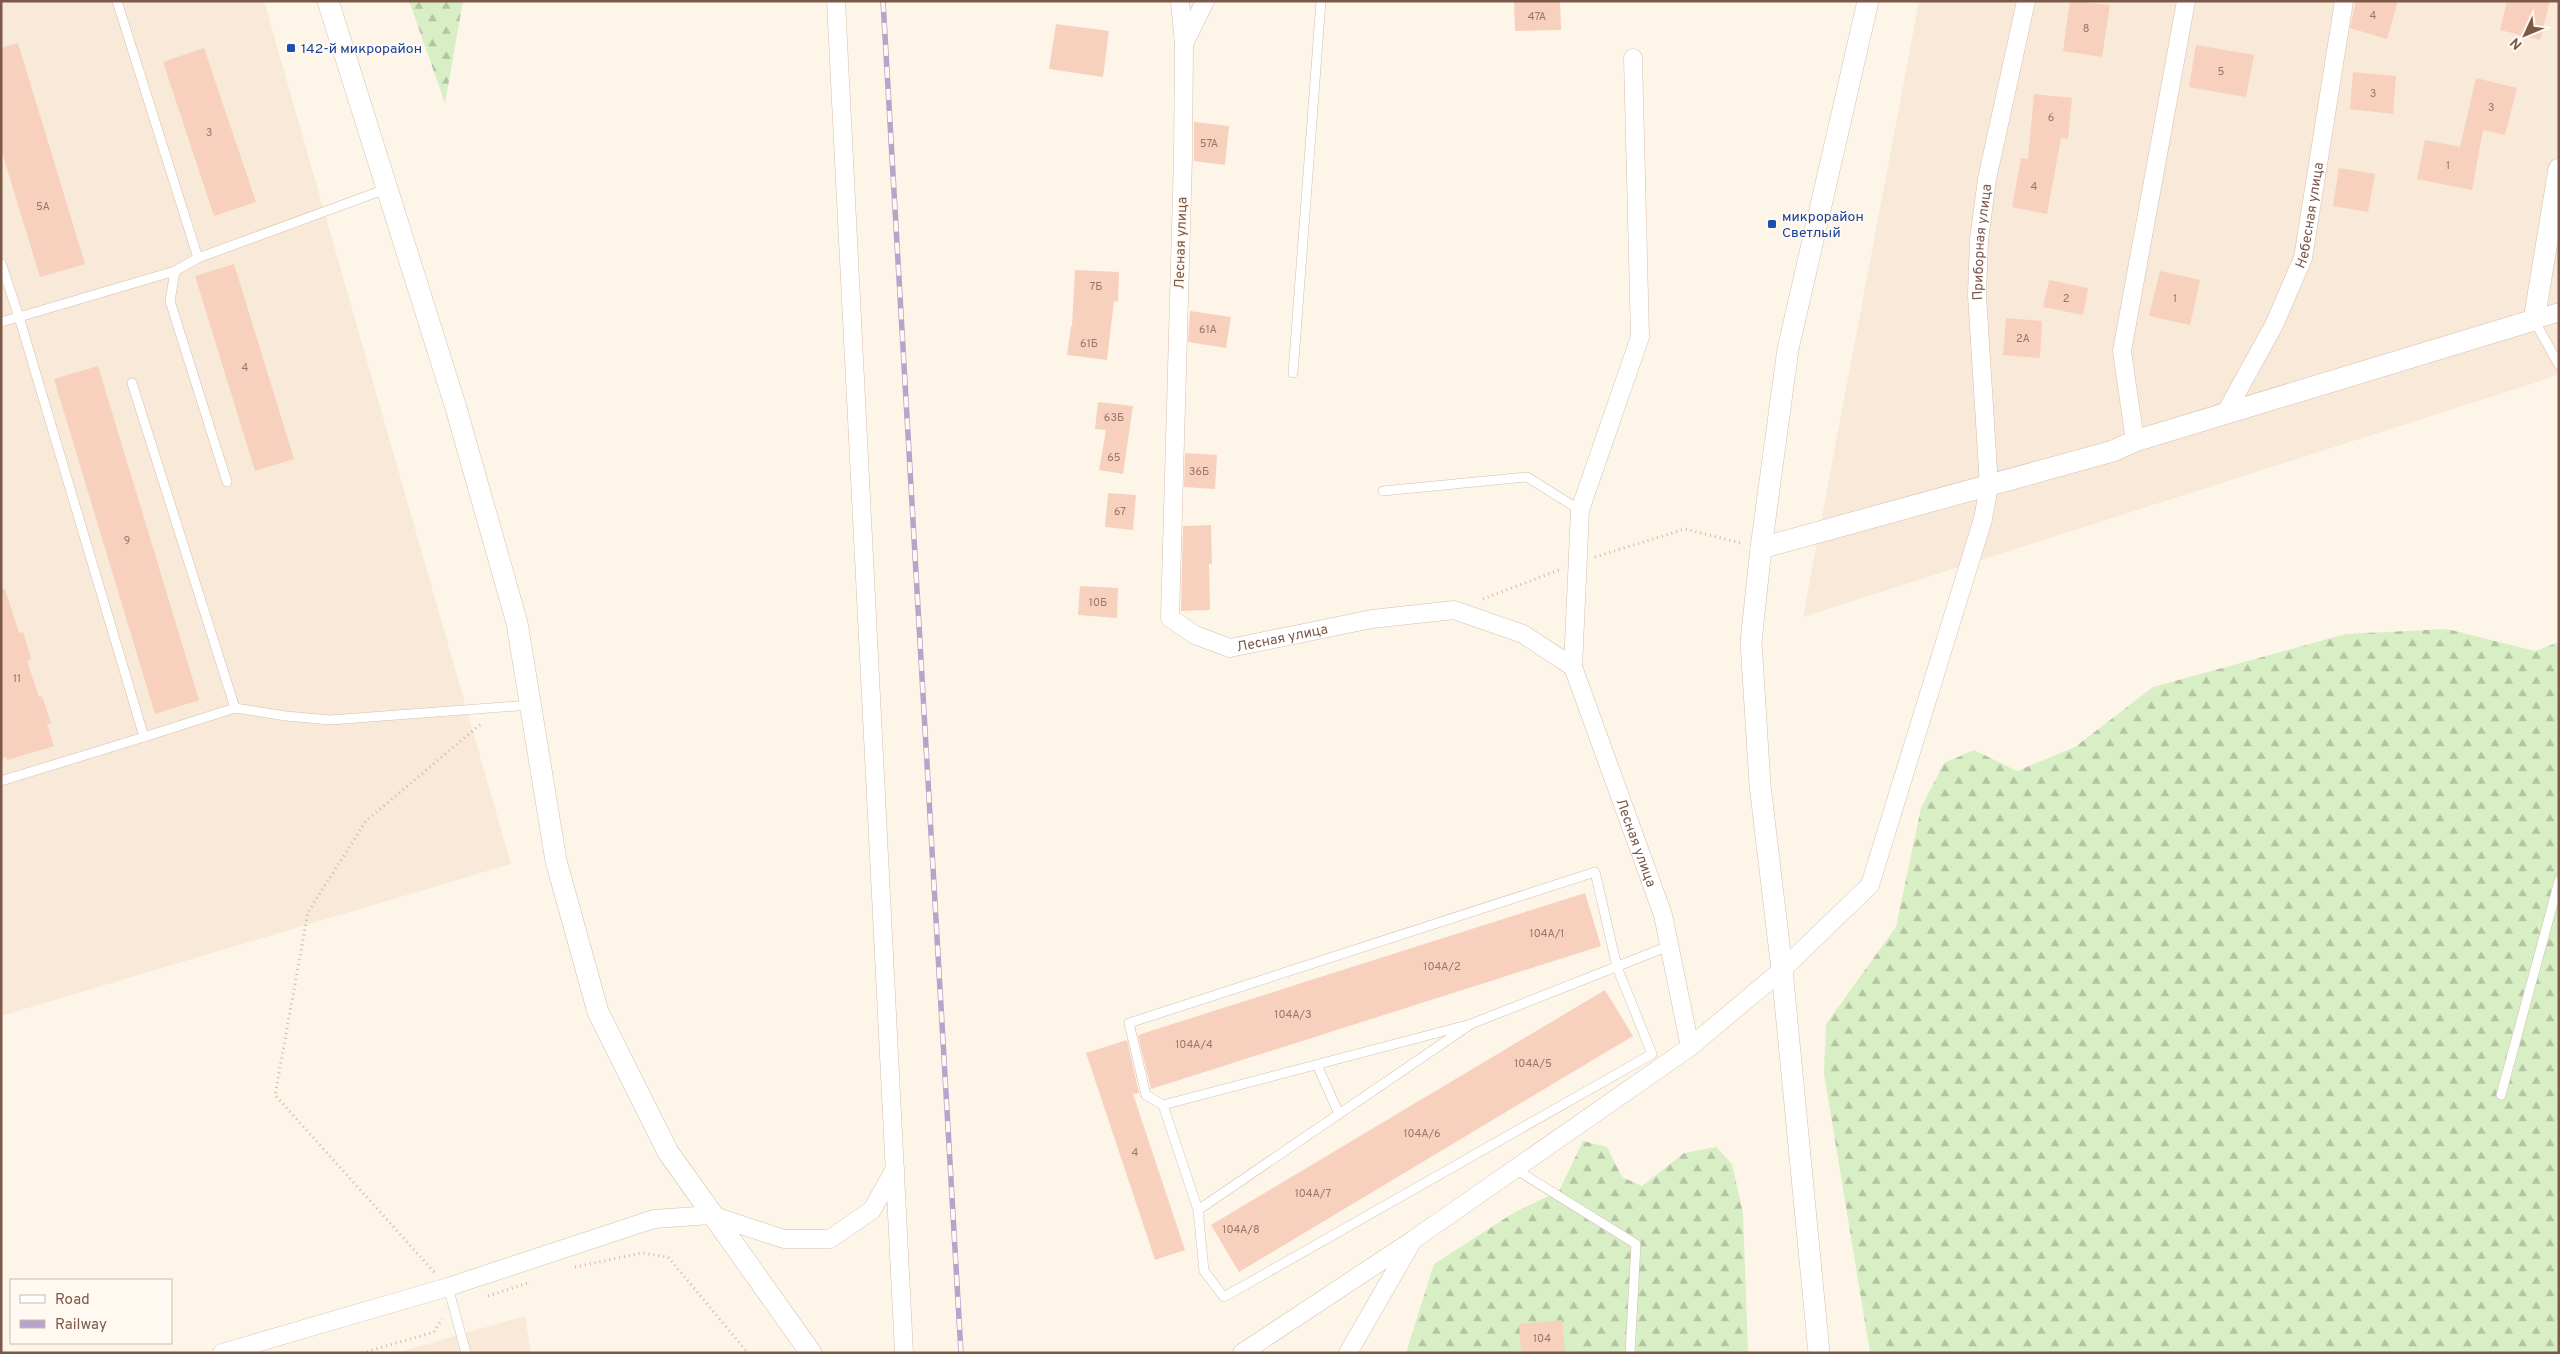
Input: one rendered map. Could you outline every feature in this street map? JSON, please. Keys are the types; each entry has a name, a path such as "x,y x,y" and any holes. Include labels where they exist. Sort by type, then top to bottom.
{"street":[{"path":"328,1 456,408 517,623 556,861 598,1012 668,1152 811,1353"},
{"path":"836,1 904,1353"},
{"name":"Лесная улица","path":"1180,1 1184,45 1170,618 1195,635 1230,648 1372,619 1454,610 1523,634 1573,667 1663,915 1690,1047"},
{"path":"1184,45 1205,1"},
{"path":"1819,1353 1782,970 1760,784 1750,642 1788,349 1868,1"},
{"name":"Приборная улица","path":"1242,1353 1413,1240 1690,1047 1782,970 1870,885 1983,519 1989,486 1977,294 1979,240 1987,179 2026,1"},
{"path":"2135,441 2122,352 2186,1"},
{"name":"Небесная улица","path":"2225,414 2274,325 2303,258 2344,1"},
{"path":"1573,667 1580,510 1640,337 1633,58"},
{"path":"2534,320 2559,169"},
{"path":"1761,548 2113,451 2135,441 2559,312"},
{"path":"222,1353 448,1288 654,1219 711,1215 784,1239 830,1239 872,1210 896,1168"},
{"path":"1348,1353 1413,1240"}],"lane":[{"path":"117,1 198,258"},
{"path":"1294,373 1321,1"},
{"path":"1,322 176,271 198,258 386,189"},
{"path":"1,264 19,317 144,737"},
{"path":"176,271 170,301 227,482"},
{"path":"2534,320 2559,365"},
{"path":"132,383 235,708"},
{"path":"1383,491 1527,477 1580,510"},
{"path":"1,781 235,708 286,716 330,720 530,704"},
{"path":"1595,872 1618,966 1652,1054 1224,1296 1204,1271 1198,1210 1163,1105 1146,1095 1130,1023 1595,872"},
{"path":"2501,1095 2559,881"},
{"path":"1163,1105 1471,1024 1669,946"},
{"path":"1198,1210 1471,1024"},
{"path":"1317,1065 1339,1114"},
{"path":"1515,1169 1636,1244 1630,1353"},
{"path":"448,1288 466,1353"}],"path":[{"path":"1454,610 1577,563 1685,530 1761,548"},
{"path":"448,1288 275,1096 308,912 366,821 490,717"},
{"path":"569,1269 642,1253 668,1257 748,1353"},
{"path":"362,1353 434,1332 452,1305 506,1292 533,1281"}],"shaded area":[{"name":"142-й микрорайон","path":"1,1 264,1 511,864 1,1016"},
{"path":"1919,1 2559,1 2559,375 1803,617"},
{"path":"525,1316 531,1353 396,1353"}],"green space":[{"path":"409,1 463,1 445,103"},
{"path":"2447,629 2535,651 2559,642 2559,1353 1870,1353 1824,1073 1826,1024 1896,927 1921,808 1944,763 1974,750 2017,771 2075,747 2153,687 2346,634"},
{"path":"1583,1141 1607,1147 1622,1177 1642,1186 1684,1153 1716,1147 1732,1164 1743,1213 1748,1353 1406,1353 1434,1264 1515,1212 1559,1191"}],"building":[{"path":"1514,1 1560,1 1561,30 1515,31"},
{"path":"2070,1 2110,5 2102,57 2063,51"},
{"path":"2356,1 2398,1 2387,39 2350,28"},
{"path":"2507,1 2550,1 2540,40 2500,30"},
{"path":"1056,24 1109,31 1103,77 1049,69"},
{"path":"18,43 85,264 40,277 1,149 1,48"},
{"path":"2196,45 2254,55 2246,97 2189,87"},
{"path":"204,48 256,202 214,216 163,62"},
{"path":"2353,72 2396,76 2393,114 2350,109"},
{"path":"2476,78 2517,88 2505,135 2483,130 2472,190 2417,179 2425,140 2460,147"},
{"path":"2034,94 2072,98 2068,139 2061,138 2047,214 2012,207 2021,158 2028,159"},
{"path":"1194,122 1229,126 1225,165 1194,161"},
{"path":"2339,168 2375,174 2368,212 2333,206"},
{"path":"234,264 294,459 255,471 195,276"},
{"path":"1075,270 1119,272 1118,302 1114,301 1107,360 1067,355 1072,326"},
{"path":"2160,271 2200,280 2190,325 2149,316"},
{"path":"2049,280 2088,288 2083,315 2043,307"},
{"path":"1190,311 1231,317 1226,348 1188,342"},
{"path":"2006,318 2042,321 2040,358 2003,355"},
{"path":"98,366 199,700 155,714 54,379"},
{"path":"1098,402 1133,406 1123,474 1099,470 1106,430 1095,429"},
{"path":"1185,453 1217,455 1215,489 1184,487"},
{"path":"1108,493 1136,495 1133,530 1105,527"},
{"path":"1211,525 1212,564 1209,564 1210,610 1181,611 1183,526"},
{"path":"1080,586 1118,588 1117,618 1078,615"},
{"path":"1,589 5,589 19,633 23,632 31,659 27,661 39,697 42,696 51,723 47,724 54,746 7,760 7,757 1,759"},
{"path":"1585,893 1601,946 1151,1089 1138,1036 1141,1034"},
{"path":"1605,990 1633,1036 1239,1272 1211,1225"},
{"path":"1127,1040 1139,1093 1133,1094 1185,1250 1155,1260 1086,1053"},
{"path":"1562,1320 1565,1353 1521,1353 1519,1324"}],"railway":[{"path":"883,1 961,1353"}],"place":[{"name":"142-й микрорайон","path":"291,48"},
{"name":"микрорайон Светлый","path":"1772,224"}]}
